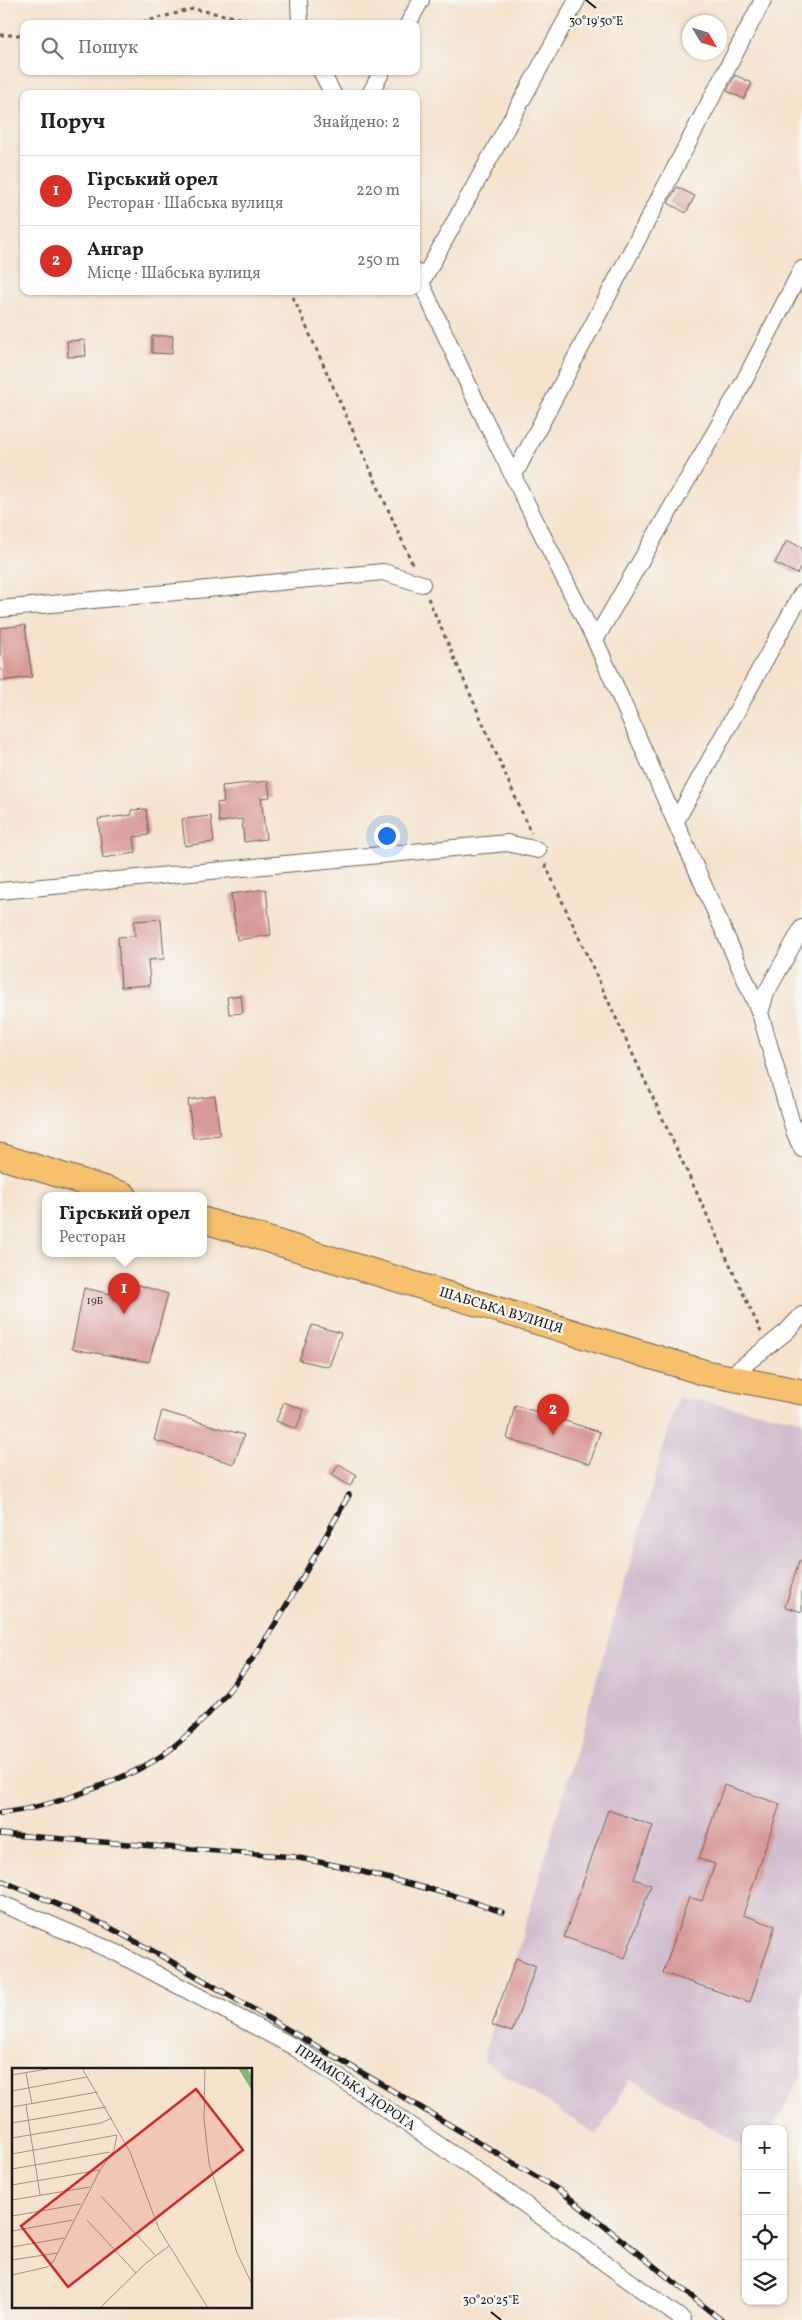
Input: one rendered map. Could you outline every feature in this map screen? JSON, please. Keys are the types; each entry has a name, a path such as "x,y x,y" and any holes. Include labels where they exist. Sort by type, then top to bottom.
{"main road":[{"path":"0,1156 114,1192"},
{"name":"ШАБСЬКА ВУЛИЦЯ","path":"207,1221 696,1370 802,1392"}],"street":[{"path":"299,0 300,20"},
{"path":"410,20 421,0"},
{"path":"420,276 576,0"},
{"path":"513,477 763,0"},
{"path":"323,75 331,90"},
{"path":"372,90 380,75"},
{"path":"595,640 742,385 802,269"},
{"path":"420,280 513,477 595,640 676,821 760,1012 794,1131 802,1148"},
{"path":"0,609 383,572 422,584"},
{"path":"676,821 802,593"},
{"path":"0,891 507,843 538,850"},
{"path":"760,1012 766,993 802,928"},
{"path":"729,1377 786,1332 802,1315"},
{"name":"ПРИМІСЬКА ДОРОГА","path":"0,1903 115,1952 294,2047 501,2187 683,2320"}],"path":[{"path":"150,20 193,9 250,20"},
{"path":"0,35 20,35"},
{"path":"293,297 422,584 538,850 768,1346"}],"shaded area":[{"path":"678,1397 802,1420 802,2075 775,2125 742,2125 742,2146 630,2079 597,2135 484,2061 492,2025 516,1958"}],"building":[{"path":"735,75 752,83 744,99 727,91"},
{"path":"677,187 695,196 686,213 668,203"},
{"path":"152,336 173,336 172,354 152,353"},
{"path":"85,340 86,356 68,357 67,341"},
{"path":"787,540 802,548 802,564 797,574 775,563"},
{"path":"25,625 32,677 0,681 0,628"},
{"path":"268,781 270,797 261,798 266,839 244,842 242,819 219,822 217,803 224,802 222,786"},
{"path":"146,809 149,835 134,837 136,853 103,858 98,819 132,815 131,810"},
{"path":"211,816 214,842 185,846 182,819"},
{"path":"266,889 271,935 237,940 231,894"},
{"path":"161,919 164,959 148,960 150,985 121,987 118,937 135,936 134,921"},
{"path":"241,995 243,1013 229,1014 227,997"},
{"path":"215,1096 220,1135 193,1138 188,1100"},
{"path":"116,1278 168,1294 149,1362 72,1349 84,1288 111,1294"},
{"path":"312,1325 341,1333 329,1367 299,1360"},
{"path":"284,1402 304,1410 296,1429 276,1421"},
{"path":"515,1405 600,1432 590,1464 507,1439"},
{"path":"162,1411 244,1435 234,1464 154,1440"},
{"path":"339,1464 357,1475 350,1486 332,1475"},
{"path":"799,1561 802,1561 802,1612 785,1607"},
{"path":"724,1785 780,1804 743,1915 775,1926 750,2002 663,1973 689,1897 702,1901 715,1864 699,1859"},
{"path":"608,1810 653,1826 634,1879 651,1885 625,1958 564,1937"},
{"path":"516,1958 536,1966 512,2032 492,2025"}],"railway":[{"path":"0,1813 24,1810 60,1800 125,1776 145,1766 172,1748 200,1723 250,1663 292,1596 349,1495"},
{"path":"0,1834 294,1857 344,1867 452,1895 502,1912"},
{"path":"0,1880 105,1925 160,1955 562,2192 721,2320"}],"place":[{"name":"Гірський орел","path":"124,1314"},
{"name":"Ангар","path":"553,1435"}]}
